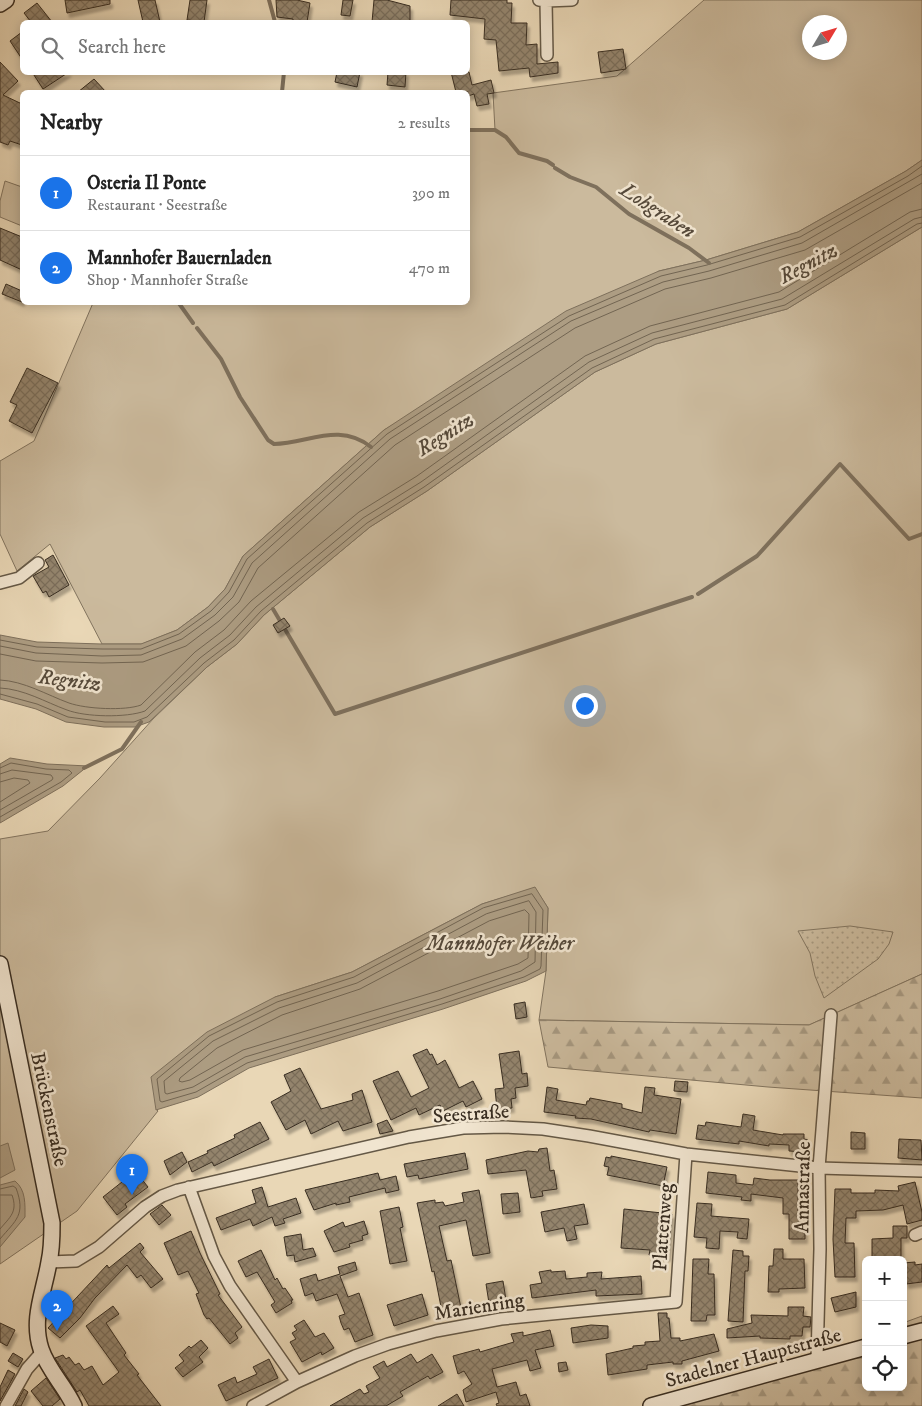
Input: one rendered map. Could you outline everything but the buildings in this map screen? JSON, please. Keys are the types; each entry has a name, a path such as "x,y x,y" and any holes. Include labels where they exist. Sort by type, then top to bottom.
{"main road":[{"path":"0,4 6,0"},
{"name":"Brückenstraße","path":"0,964 52,1223 49,1262 36,1327 42,1352 74,1406"},
{"path":"907,1335 922,1331"},
{"name":"Stadelner Hauptstraße","path":"651,1406 862,1348"}],"street":[{"path":"547,55 542,1 572,0"},
{"path":"0,583 18,578 38,563"},
{"name":"Annastraße","path":"817,1359 820,1249 819,1168 831,1015"},
{"name":"Seestraße","path":"49,1262 76,1261 98,1247 129,1220 162,1196 189,1187 409,1138 463,1128 504,1127 543,1129 686,1154 819,1168 922,1171"},
{"name":"Plattenweg","path":"676,1302 686,1154"},
{"path":"189,1187 214,1256 230,1286 297,1382"},
{"name":"Marienring","path":"253,1406 297,1382 355,1356 436,1330 501,1319 676,1302"},
{"path":"6,1406 27,1369 42,1352"}],"green space":[{"path":"704,0 922,0 922,160 906,171 798,232 706,260 659,271 384,430 243,556 225,589 208,607 177,630 142,644 102,644 50,544 17,571 0,534 0,461 34,441 92,305 470,305 470,130 495,130 493,93 617,76"},
{"path":"5,181 20,186 20,225 0,217 0,201"},
{"path":"922,227 922,974 809,1025 539,1020 546,971 548,908 535,888 482,904 352,972 275,997 156,1109 158,1111 77,1211 0,1264 0,839 48,831 100,778 153,719 207,667 237,644 264,615 370,527 427,491 595,372 656,344 787,309"},
{"path":"850,926 893,932 889,944 878,959 824,998 815,976 810,953 798,931"},
{"path":"922,974 922,1098 768,1087 548,1067 539,1020 809,1025"},
{"path":"922,1316 922,1406 651,1406 813,1360 862,1341 862,1391 907,1391 907,1322"}],"water":[{"name":"Regnitz","path":"922,160 922,227 787,309 656,344 595,372 427,491 370,527 264,615 237,644 207,667 149,722 135,727 104,727 66,722 36,709 0,699 0,635 37,642 141,644 177,630 208,607 225,589 243,556 384,430 566,311 659,271 706,260 798,232"},
{"path":"10,758 47,764 88,766 63,786 0,823 0,764"},
{"name":"Mannhofer Weiher","path":"535,887 548,908 546,971 526,981 443,1009 249,1068 198,1097 156,1110 151,1077 207,1032 275,997 352,972 482,904"},
{"path":"8,1143 15,1170 0,1178 0,1146"},
{"path":"15,1181 23,1193 25,1217 0,1247 0,1185"}],"waterway":[{"name":"Lohgraben","path":"269,0 274,20"},
{"name":"Lohgraben","path":"282,90 284,75"},
{"name":"Lohgraben","path":"470,130 495,130 506,137 519,153 547,161 553,165"},
{"name":"Lohgraben","path":"555,168 570,177 596,187 629,214 689,248 709,263"},
{"path":"180,305 193,323"},
{"path":"197,328 221,359 240,397 268,440 274,444 335,435 347,436 371,447"},
{"path":"698,594 757,556 840,464 909,539 922,534"},
{"path":"273,609 335,714 692,597"},
{"path":"84,768 122,749 141,722"}],"place":[{"name":"Osteria Il Ponte","path":"132,1195"},
{"name":"Mannhofer Bauernladen","path":"57,1331"}]}
